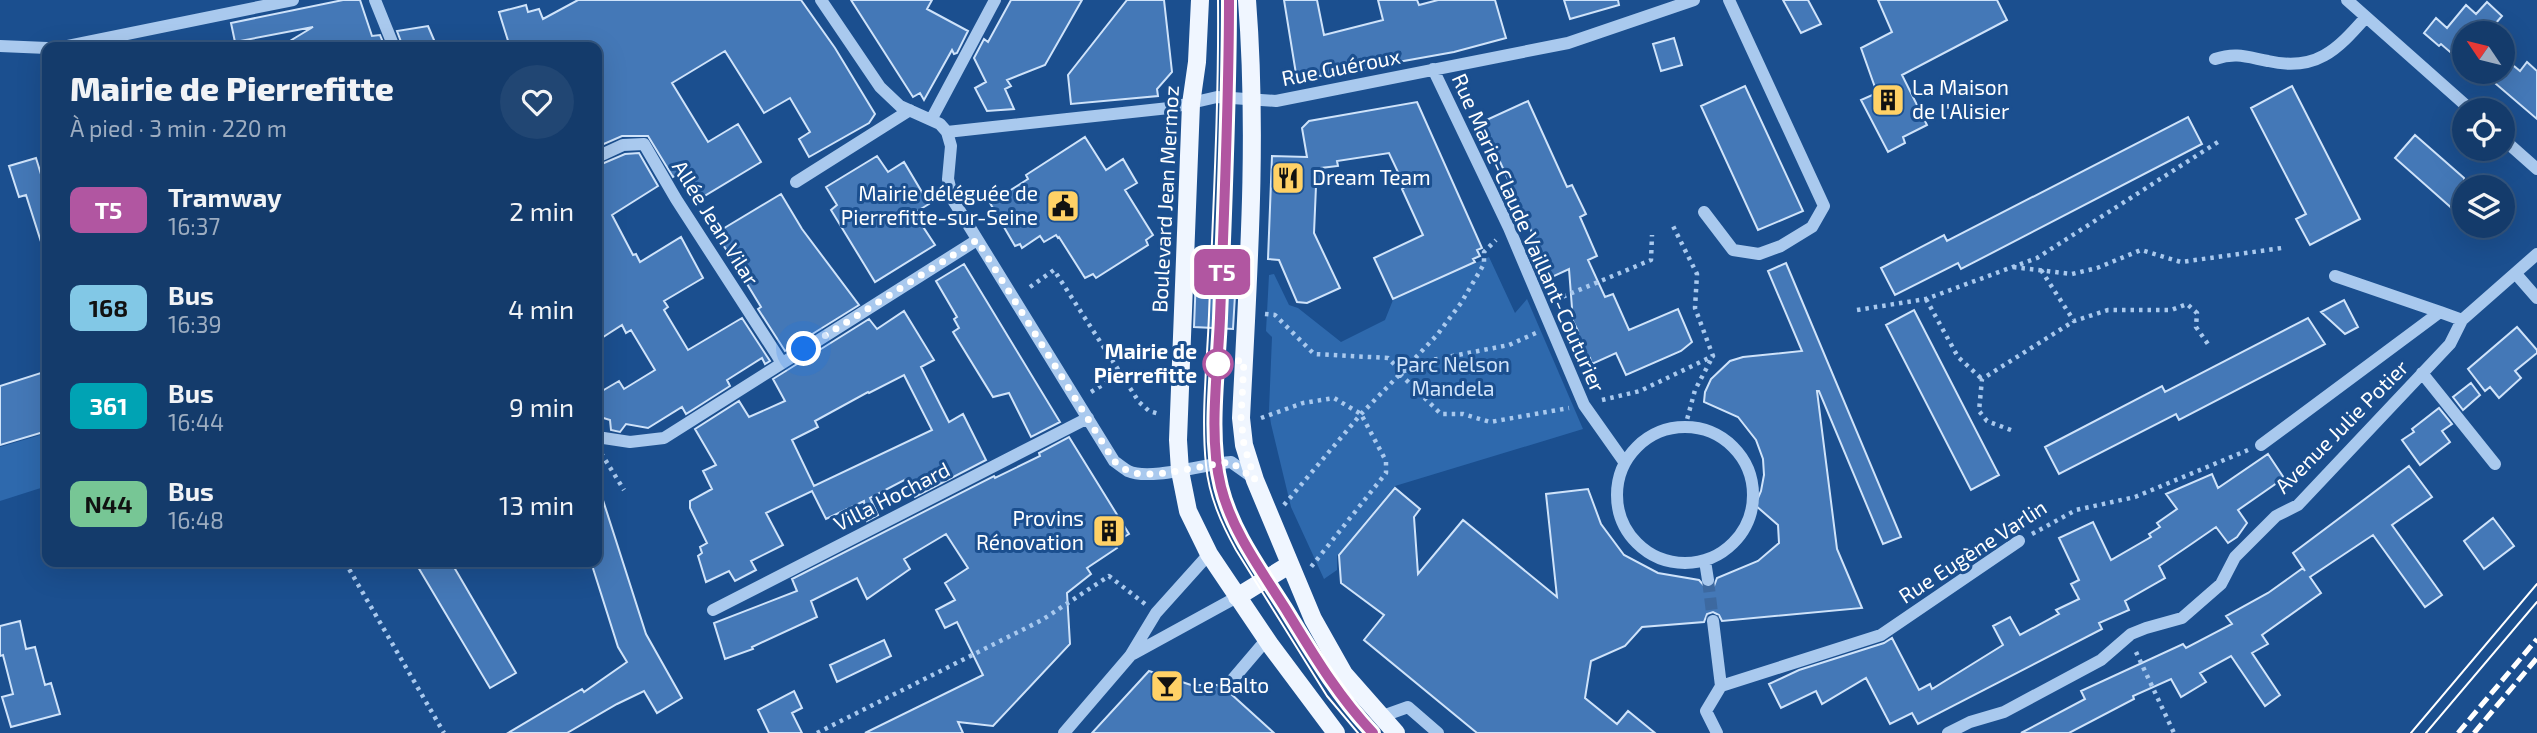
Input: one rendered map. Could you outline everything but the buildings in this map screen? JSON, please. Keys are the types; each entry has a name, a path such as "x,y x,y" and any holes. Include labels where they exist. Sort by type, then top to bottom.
{"main road":[{"name":"Boulevard Jean Mermoz","path":"1200,0 1197,62 1191,104 1178,440 1180,471 1188,511 1209,554 1336,733"},
{"path":"1247,0 1254,133 1241,418 1244,445 1255,480 1313,619 1344,674 1396,733"},
{"path":"1237,597 1289,565"}],"street":[{"path":"87,42 293,0"},
{"path":"375,0 392,42"},
{"path":"821,0 880,87 900,106 931,120 947,132 951,146 948,179 953,200 1114,461 1130,472 1180,471 1231,462 1255,480"},
{"path":"931,120 995,0"},
{"name":"Rue Guéroux","path":"947,132 1191,104 1217,97 1276,101 1568,43 1694,0"},
{"path":"1704,212 1733,250 1759,254 1781,246 1812,227 1824,205 1729,0"},
{"path":"2347,0 2457,98"},
{"path":"2215,59 2233,54 2284,65 2311,62 2339,47 2366,17"},
{"path":"0,32 4,46 42,48"},
{"name":"Rue Marie-Claude Vaillant-Couturier","path":"1433,69 1509,228 1586,409 1625,463"},
{"path":"796,182 910,110"},
{"name":"Allée Jean Vilar","path":"602,155 623,145 644,144 676,200 782,363"},
{"path":"2515,150 2537,169"},
{"path":"602,438 630,442 664,438 977,240"},
{"name":"Avenue Julie Potier","path":"1948,733 1970,722 2004,712 2101,660 2131,634 2182,618 2221,584 2235,556 2276,516 2298,505 2423,373 2450,344 2462,320 2537,254"},
{"path":"2516,274 2537,298"},
{"path":"2335,275 2462,320"},
{"path":"2260,445 2440,312"},
{"path":"2423,373 2495,464"},
{"name":"Villa Hochard","path":"713,610 1088,418"},
{"path":"1685,427 1706,430 1726,440 1741,455 1751,474 1754,496 1750,517 1740,537 1724,552 1704,561 1682,564 1659,559 1640,547 1625,529 1618,507 1618,484 1625,463 1636,448 1650,437 1685,427"},
{"name":"Rue Eugène Varlin","path":"1721,686 1881,635 2019,541"},
{"path":"1064,733 1130,656 1156,613 1209,554"},
{"path":"1704,561 1707,580"},
{"path":"1130,656 1237,597"},
{"path":"1713,621 1721,686 1706,710 1717,733"},
{"path":"1227,686 1267,639"},
{"path":"1380,717 1408,707 1438,733"}],"path":[{"path":"1857,310 1926,299 2037,258 2221,139"},
{"path":"1673,226 1697,274 1695,308 1713,356 1695,390 1685,427"},
{"path":"1281,508 1361,415 1447,322 1484,264 1484,252 1509,228"},
{"path":"1541,306 1651,260 1652,235"},
{"path":"2013,267 2072,274 2097,268 2141,250 2181,262 2282,248"},
{"path":"2041,270 2074,321"},
{"path":"1030,287 1054,271 1139,402 1149,411 1159,414"},
{"path":"1926,299 1958,357 1982,379"},
{"path":"1982,379 2074,321 2108,310 2171,310 2187,304 2197,313 2196,327 2210,347"},
{"path":"1264,314 1275,315 1314,354 1388,358 1441,414 1463,414 1490,422 1586,409 1640,391 1713,356"},
{"path":"1401,373 1442,358 1509,345 1550,327"},
{"path":"1096,389 1114,378"},
{"path":"1982,379 1979,411 1987,421 2011,430"},
{"path":"1261,418 1303,403 1334,398 1361,415 1386,461 1386,473 1308,571"},
{"name":"Rue Eugène Varlin","path":"2019,541 2076,510 2135,498 2260,445"},
{"path":"602,454 624,490"},
{"path":"348,567 444,733"},
{"path":"817,733 1042,620 1109,576 1156,613"},
{"path":"2131,634 2136,651 2174,733"}],"green space":[{"name":"Parc Nelson Mandela","path":"1489,257 1515,313 1527,299 1583,429 1395,486 1337,556 1337,570 1324,579 1291,507 1271,424 1269,410 1272,337 1266,331 1269,275 1274,274 1289,305 1298,308 1341,342 1385,320 1393,300"},
{"path":"42,434 42,488 0,501 0,447"}],"tunnel":[{"path":"1708,580 1713,621"}],"tram line":[{"path":"1218,0 1218,79 1204,409 1210,488 1216,509 1236,550 1327,696 1358,733"},
{"path":"1229,0 1226,159 1214,424 1217,466 1232,519 1257,565 1326,673 1373,733"},
{"name":"T5","path":"1229,0 1227,143 1215,439 1220,485 1233,521 1266,579 1336,690 1373,733"},
{"path":"2411,733 2537,584"},
{"path":"2426,733 2537,602"}],"railway":[{"path":"2458,733 2537,639"},
{"path":"2474,733 2537,658"}],"place":[{"name":"La Maison de l'Alisier","path":"1888,100"},
{"name":"Dream Team","path":"1288,178"},
{"name":"Mairie déléguée de Pierrefitte-sur-Seine","path":"1063,206"},
{"name":"Mairie de Pierrefitte","path":"1218,364"},
{"name":"Provins Rénovation","path":"1109,531"},
{"name":"Le Balto","path":"1167,686"}],"route":[{"path":"804,349 977,240 1114,461 1130,472 1147,473 1180,471 1231,462 1255,480 1244,445 1241,418 1244,360 1218,364"}]}
